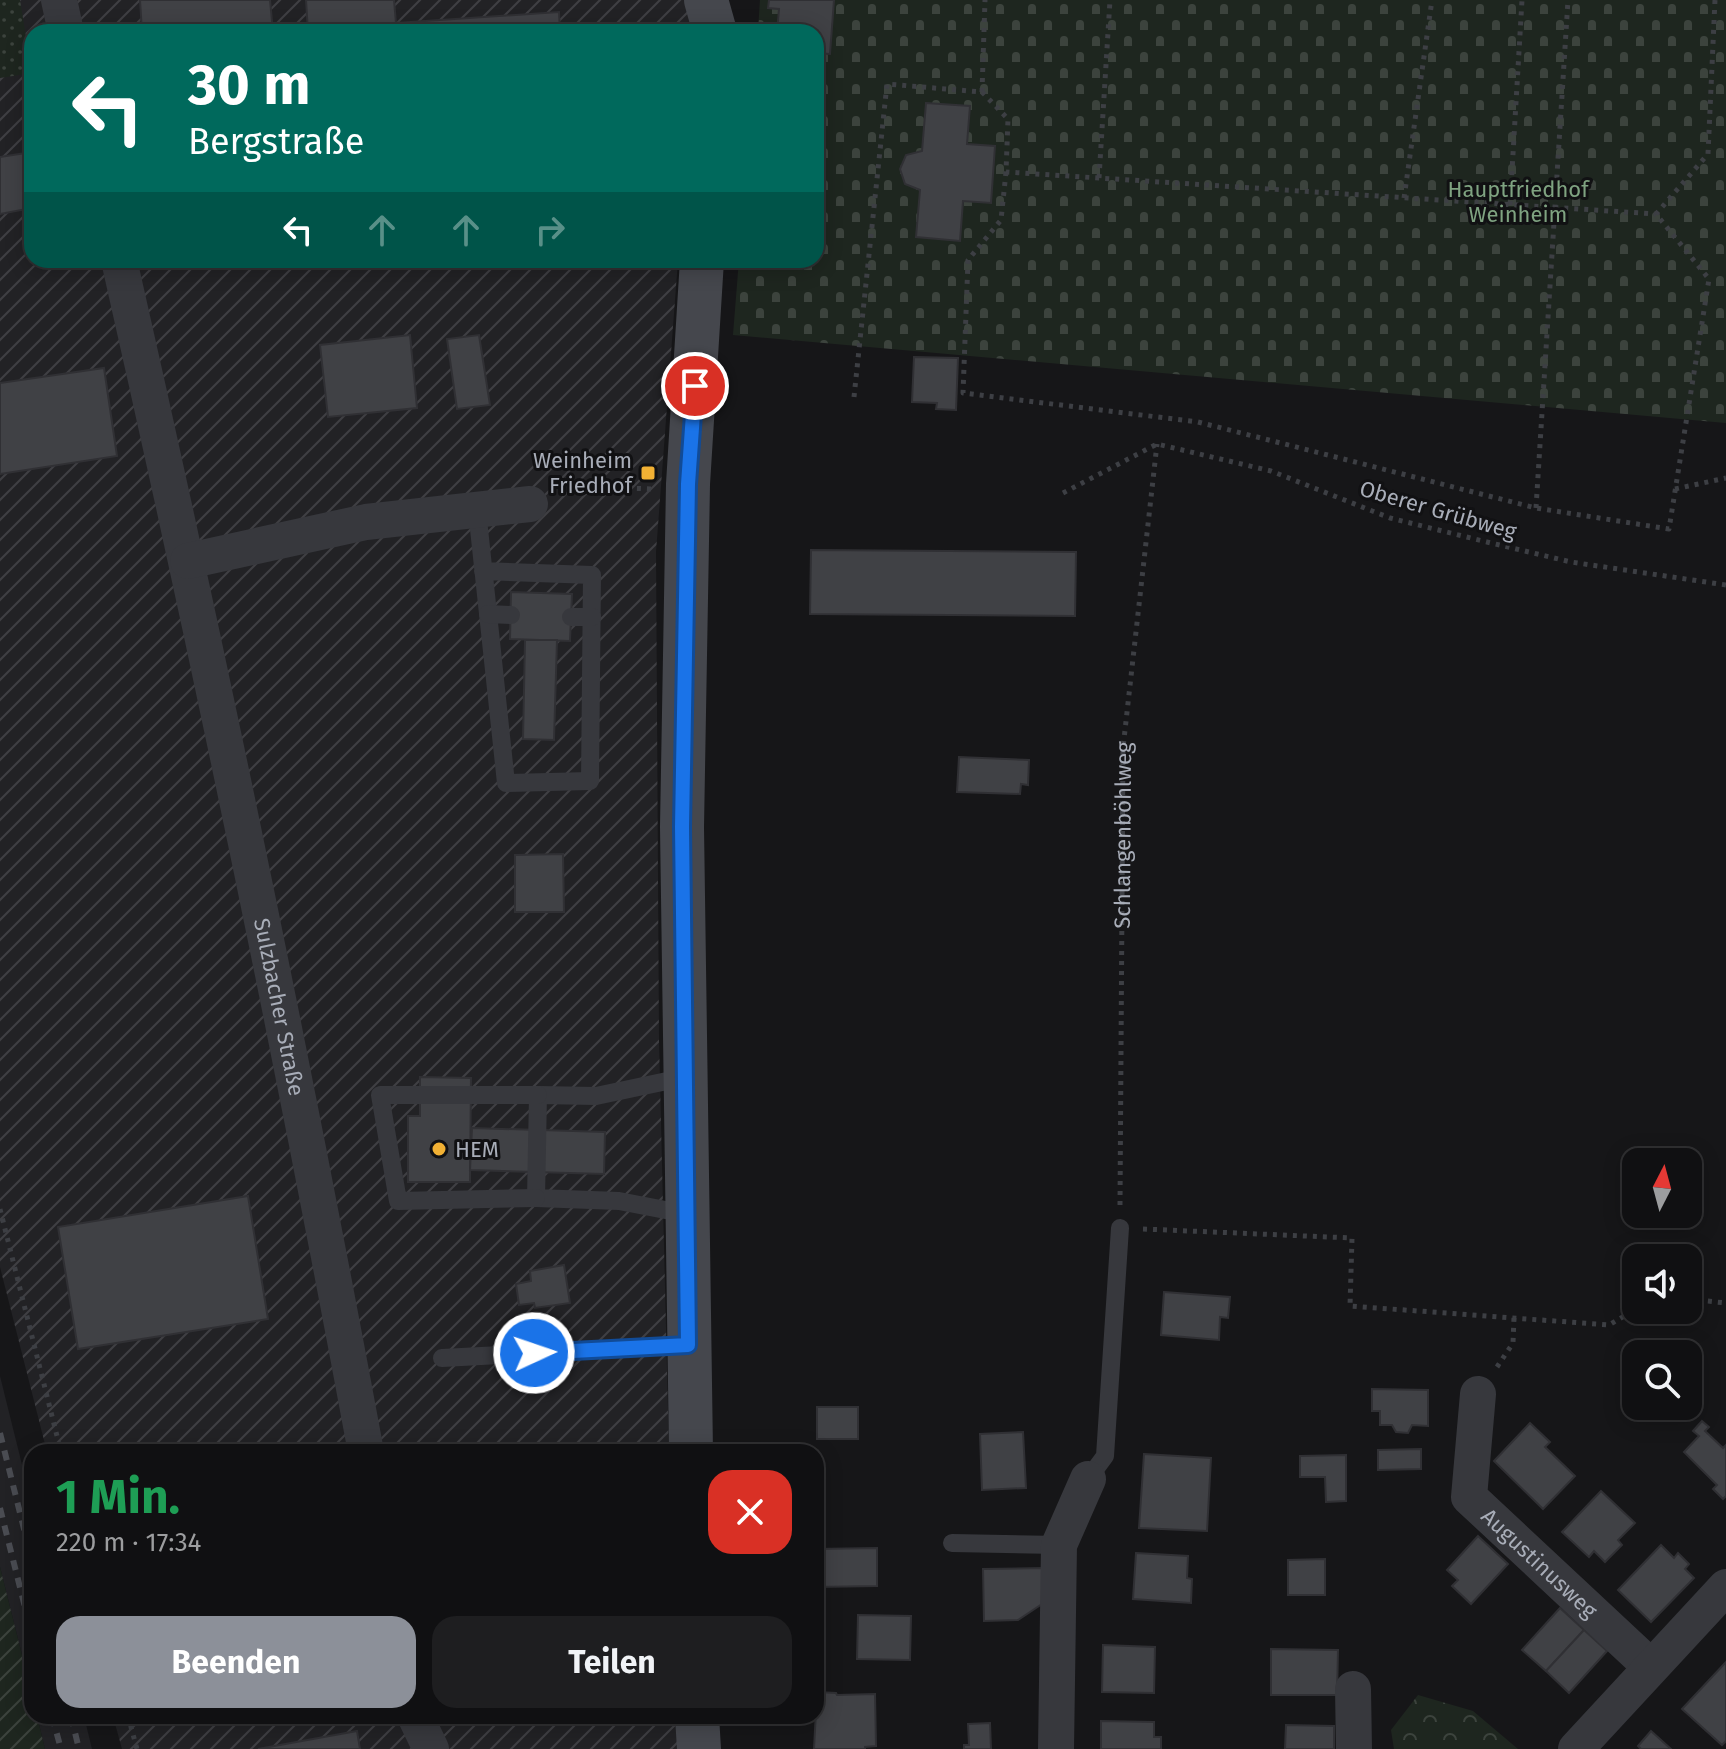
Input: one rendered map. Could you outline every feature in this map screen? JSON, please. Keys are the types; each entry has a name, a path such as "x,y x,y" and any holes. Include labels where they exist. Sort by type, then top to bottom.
{"main road":[{"path":"706,0 713,24"},
{"path":"715,24 716,0"},
{"path":"691,1444 682,827 688,484 702,268"},
{"path":"697,1724 699,1749"}],"street":[{"path":"59,0 64,24"},
{"name":"Sulzbacher Straße","path":"121,268 188,561 313,1171 364,1444"},
{"path":"188,561 366,522 530,504"},
{"name":"Augustinusweg","path":"1478,1394 1469,1497 1651,1667"},
{"path":"1056,1749 1059,1545 1088,1479"},
{"path":"1576,1749 1726,1587"},
{"path":"1353,1689 1354,1749"},
{"path":"419,1724 431,1749"}],"lane":[{"path":"477,510 483,571 506,783 590,781 592,575 483,571"},
{"path":"488,614 511,615"},
{"path":"571,617 592,617"},
{"path":"686,1077 596,1096 380,1095 398,1201 536,1198 619,1201 686,1214"},
{"path":"536,1198 538,1095"},
{"path":"1088,1479 1105,1456 1120,1228"},
{"path":"442,1358 688,1345"},
{"path":"952,1543 1059,1545"}],"path":[{"path":"982,92 985,0"},
{"path":"1099,178 1110,0"},
{"path":"1404,198 1432,0"},
{"path":"1510,205 1522,0"},
{"path":"1536,508 1568,0"},
{"path":"1656,214 1708,154 1715,0"},
{"path":"854,397 887,84 982,92 1008,119 1006,172 1001,220 968,260 963,393 1198,422 1536,508 1669,529 1709,279 1656,214 1006,172"},
{"path":"1063,493 1157,444"},
{"name":"Oberer Grübweg","path":"1157,444 1271,471 1390,518 1571,562 1726,585"},
{"name":"Schlangenböhlweg","path":"1120,1228 1123,748 1157,444"},
{"path":"1675,489 1726,478"},
{"path":"530,504 559,484 660,490"},
{"path":"0,1209 59,1444"},
{"path":"1120,1228 1352,1238 1350,1306 1609,1325 1622,1317"},
{"path":"1702,1300 1726,1303"},
{"path":"1478,1394 1513,1343 1514,1317"},
{"path":"130,1724 137,1749"}],"shaded area":[{"path":"0,0 693,0 693,24 24,24 24,268 677,268 656,552 659,1041 669,1444 45,1444 0,1267"},
{"path":"0,1376 24,1473 24,1663 0,1567"},
{"path":"39,1724 86,1724 92,1749 45,1749"},
{"path":"115,1724 677,1724 678,1749 122,1749"}],"green space":[{"path":"0,0 20,0 24,24 24,74 0,78"},
{"name":"Hauptfriedhof Weinheim","path":"760,0 1726,0 1726,423 733,335 738,268 824,268 824,24 758,24"},
{"path":"0,1567 24,1663 24,1724 39,1724 45,1749 0,1749"},
{"path":"1418,1695 1473,1711 1518,1749 1394,1749 1391,1730"}],"building":[{"path":"140,0 270,0 272,24 142,24"},
{"path":"306,0 394,0 396,23 559,12 560,24 308,24"},
{"path":"769,0 834,0 830,54 824,54 824,24 778,24 779,9 768,8"},
{"path":"926,103 970,106 967,144 995,146 991,203 963,201 960,241 916,237 920,190 905,184 900,169 906,155 922,151"},
{"path":"24,153 24,210 0,214 0,157"},
{"path":"410,335 417,408 328,417 320,345"},
{"path":"479,335 490,405 457,409 447,339"},
{"path":"914,357 958,358 956,410 936,409 937,403 912,402"},
{"path":"104,368 117,456 0,474 0,383"},
{"path":"811,550 1076,552 1075,616 810,614"},
{"path":"511,592 572,594 570,641 510,639"},
{"path":"525,640 557,640 554,740 523,739"},
{"path":"959,757 1029,760 1028,785 1021,784 1020,794 957,792"},
{"path":"563,854 564,912 515,912 515,855"},
{"name":"HEM","path":"420,1077 471,1078 470,1182 408,1182 408,1116 420,1116"},
{"path":"472,1128 605,1132 604,1174 470,1170"},
{"path":"248,1196 268,1319 78,1349 58,1227"},
{"path":"564,1265 570,1303 535,1308 534,1303 519,1305 516,1284 531,1281 530,1271"},
{"path":"1164,1292 1230,1297 1228,1318 1220,1317 1219,1340 1161,1335"},
{"path":"1372,1389 1428,1390 1428,1426 1412,1425 1408,1433 1396,1432 1392,1425 1380,1425 1380,1411 1372,1411"},
{"path":"817,1407 858,1407 858,1439 817,1439"},
{"path":"1702,1421 1709,1427 1705,1431 1723,1448 1726,1445 1726,1496 1723,1499 1713,1489 1717,1485 1684,1452 1699,1436 1693,1431"},
{"path":"1530,1423 1550,1442 1545,1447 1575,1476 1543,1509 1494,1461"},
{"path":"1023,1432 1026,1488 982,1490 980,1434"},
{"path":"1421,1449 1421,1469 1378,1470 1378,1450"},
{"path":"1144,1454 1211,1458 1207,1531 1139,1528"},
{"path":"1346,1455 1346,1501 1326,1502 1325,1477 1300,1477 1300,1456"},
{"path":"1601,1491 1635,1523 1618,1540 1622,1545 1605,1562 1594,1551 1589,1557 1562,1532"},
{"path":"1478,1536 1508,1564 1471,1604 1452,1586 1458,1580 1447,1570"},
{"path":"1661,1545 1674,1558 1678,1553 1689,1564 1685,1569 1694,1578 1651,1622 1618,1590"},
{"path":"877,1548 877,1586 824,1587 824,1549"},
{"path":"1136,1553 1188,1556 1187,1578 1192,1579 1191,1603 1133,1599"},
{"path":"1325,1559 1325,1595 1288,1595 1288,1560"},
{"path":"1045,1568 1045,1602 1018,1620 984,1621 983,1569"},
{"path":"1560,1608 1584,1630 1546,1671 1522,1650"},
{"path":"858,1615 911,1616 910,1660 857,1659"},
{"path":"1584,1630 1607,1651 1569,1693 1546,1671"},
{"path":"1103,1645 1155,1647 1154,1693 1102,1692"},
{"path":"1271,1649 1338,1650 1337,1695 1271,1695"},
{"path":"1726,1662 1726,1741 1722,1745 1682,1709"},
{"path":"824,1692 875,1694 876,1746 865,1749 814,1749 815,1724 824,1724"},
{"path":"1101,1721 1154,1722 1154,1737 1161,1737 1161,1749 1101,1749"},
{"path":"990,1723 991,1749 964,1749 964,1745 969,1745 968,1724"},
{"path":"1286,1725 1334,1726 1334,1749 1285,1749"},
{"path":"357,1731 360,1749 258,1749"},
{"path":"1651,1731 1671,1749 1641,1749 1638,1746"}],"railway":[{"path":"0,1433 24,1529"},
{"path":"0,1508 24,1603"},
{"path":"54,1724 61,1749"},
{"path":"73,1724 79,1749"}],"place":[{"name":"Weinheim Friedhof","path":"648,473"},
{"name":"HEM","path":"439,1149"}],"route":[{"path":"534,1353 688,1345 682,827 688,484 695,386"}]}
